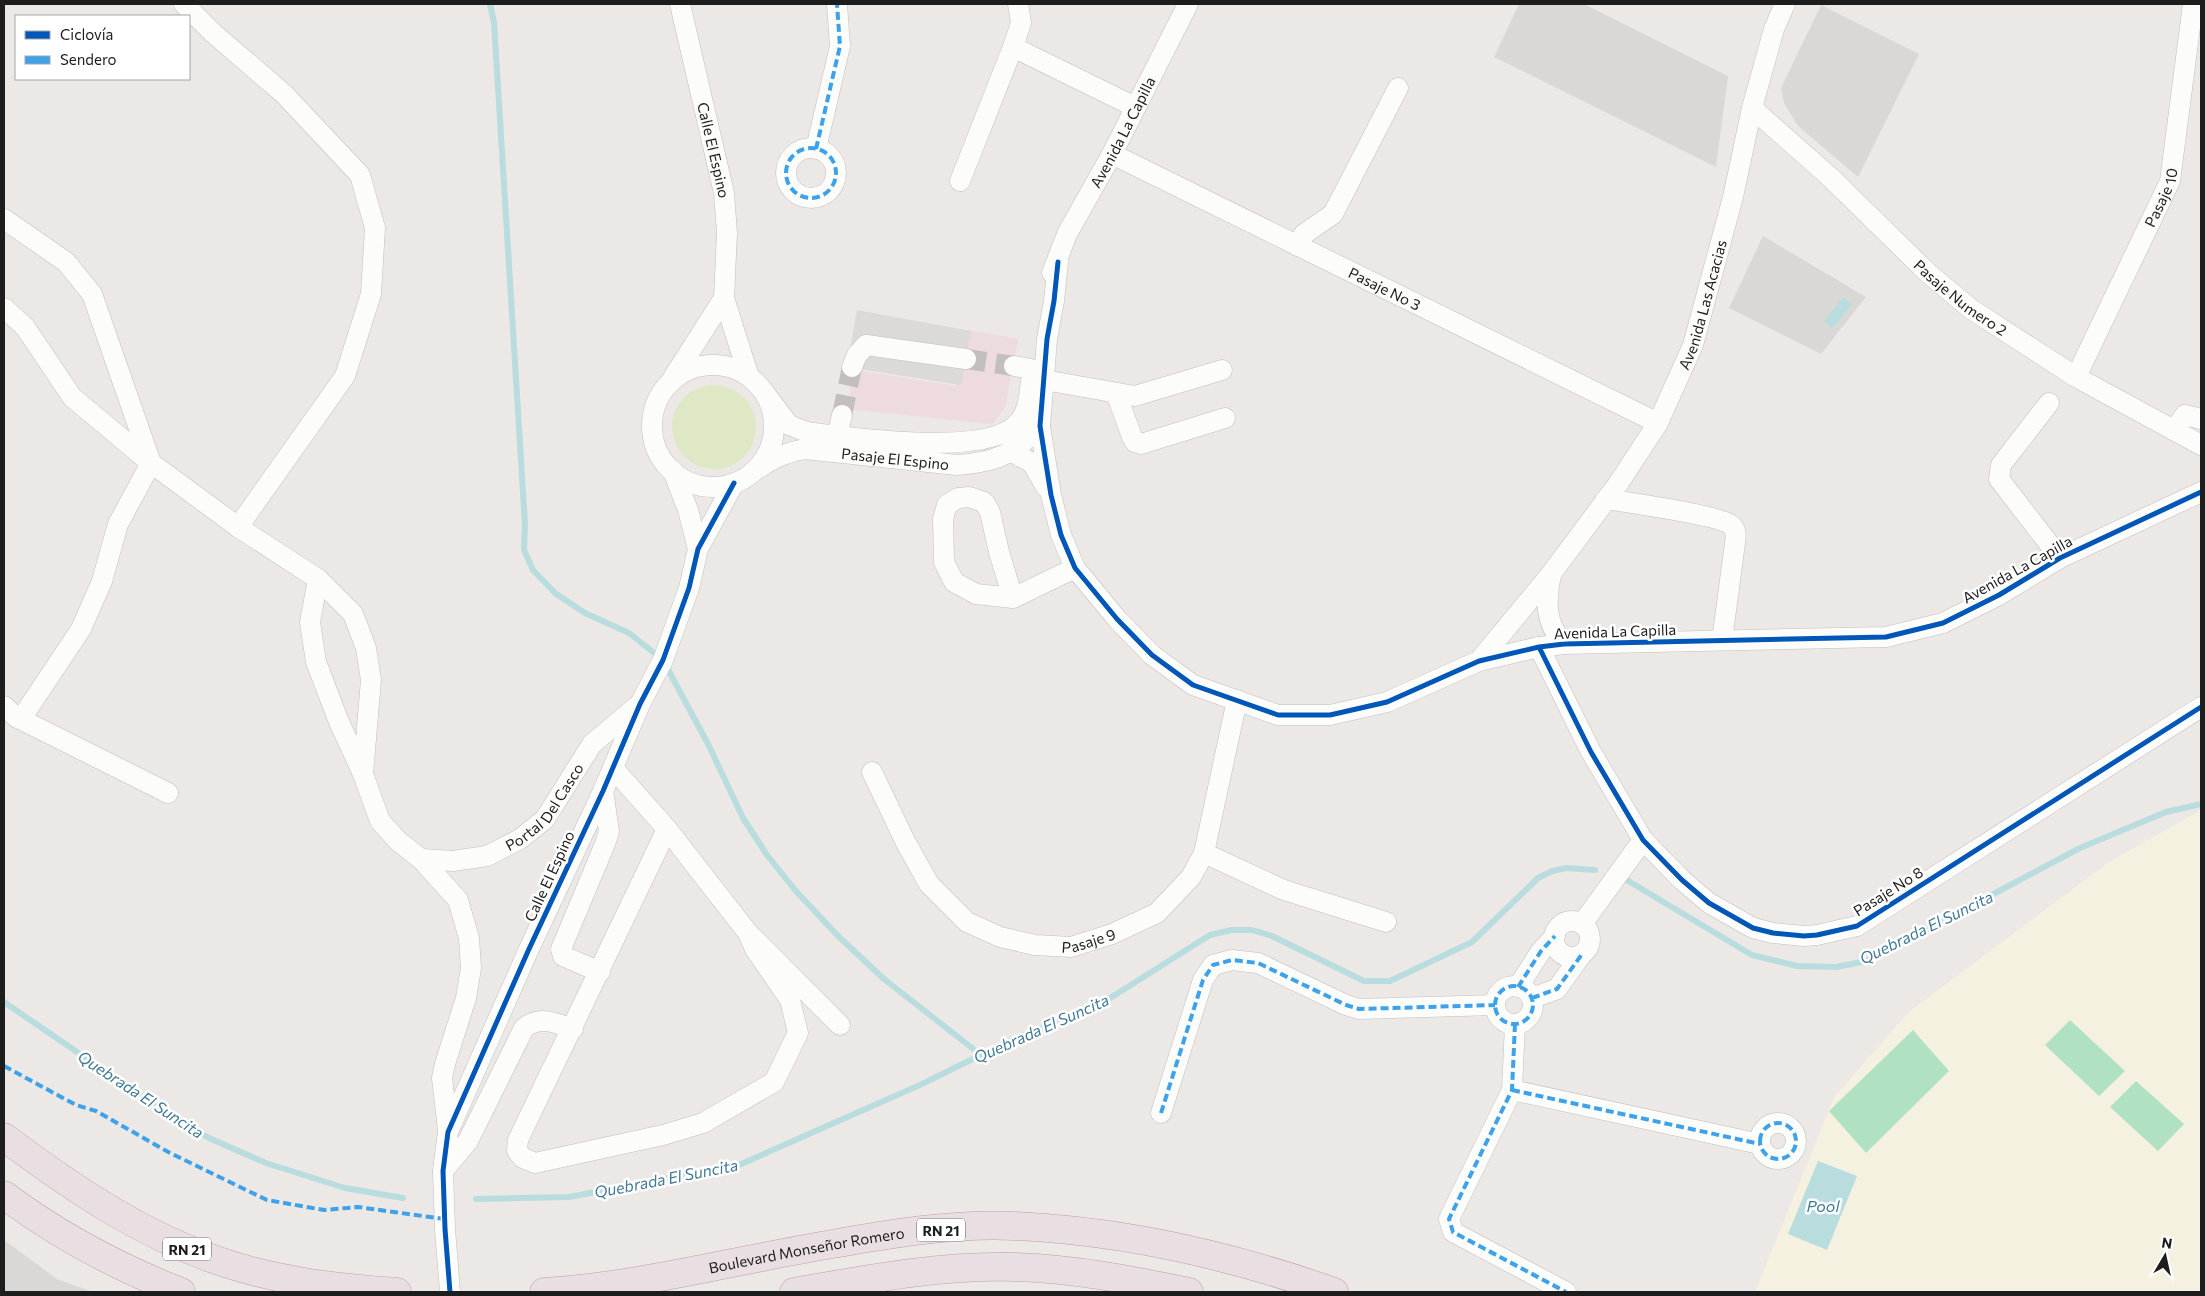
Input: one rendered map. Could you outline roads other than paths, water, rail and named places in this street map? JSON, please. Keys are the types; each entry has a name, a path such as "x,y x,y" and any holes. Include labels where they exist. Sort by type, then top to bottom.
{"highway":[{"name":"RN 21","path":"4,1137 49,1171 101,1204 186,1249 229,1265 270,1275 321,1285 397,1292"},
{"name":"RN 21","path":"4,1195 70,1240 105,1259 181,1292"},
{"name":"Boulevard Monseñor Romero","path":"544,1292 624,1284 827,1245 913,1232 962,1227 1014,1226 1071,1231 1176,1247 1280,1274 1334,1292"},
{"path":"794,1292 896,1274 964,1268 1016,1267 1101,1275 1189,1292"}],"street":[{"path":"184,4 213,33 284,94 360,175 376,228 371,294 345,376 238,527"},
{"name":"Calle El Espino","path":"680,4 724,193 727,233 724,298 749,377"},
{"path":"816,149 840,46 837,4"},
{"path":"960,180 1013,47 1020,23 1018,4"},
{"name":"Avenida La Capilla","path":"1001,433 1016,425 1026,412 1038,307 1042,292 1058,262 1067,234 1112,154 1188,4"},
{"name":"Avenida Las Acacias","path":"1479,660 1551,574 1606,499 1658,423 1693,345 1733,197 1752,108 1774,29 1785,4"},
{"name":"Pasaje 10","path":"2076,377 2170,181 2193,4"},
{"path":"1013,47 1135,107"},
{"path":"1298,246 1304,234 1333,214 1398,88"},
{"name":"Pasaje Numero 2","path":"1752,108 1837,185 1929,274 1971,308 2076,377 2201,445"},
{"name":"Pasaje No 3","path":"1112,154 1658,423"},
{"path":"4,219 66,262 92,294 151,463 118,524 102,581 81,629 21,719"},
{"name":"Calle El Espino","path":"669,384 724,298"},
{"path":"4,308 25,327 72,397 151,463 238,527 318,579 353,614 366,648 371,680 363,774"},
{"path":"852,367 857,355 866,345 966,359"},
{"path":"708,365 732,368 749,377 763,391 773,412 774,435 771,446 763,461 740,480 713,486 700,485 683,478 673,471 657,449 652,428 657,402 669,384 689,370 708,365"},
{"path":"1030,372 1135,396 1222,370"},
{"name":"Avenida La Capilla","path":"1030,372 1051,495 1061,535 1075,568 1117,619 1152,656 1193,685 1278,715 1330,715 1387,702 1479,660 1539,647 1564,644 1886,637 1943,622 1999,595 2060,558 2201,492"},
{"name":"Pasaje El Espino","path":"763,391 790,425 807,432 949,444 992,437 1001,433"},
{"path":"1116,392 1132,437 1135,442 1141,444 1225,418"},
{"path":"2049,403 2001,465 1999,478 2060,558"},
{"path":"837,436 842,415"},
{"path":"2174,430 2185,415 2201,419"},
{"name":"Pasaje El Espino","path":"740,480 771,460 790,452 805,449 956,464 979,463 1000,458 1012,452 1040,426"},
{"name":"Avenida La Capilla","path":"1012,452 1032,463 1051,495"},
{"name":"Calle El Espino","path":"673,471 688,510 698,549"},
{"name":"Calle El Espino","path":"450,1292 444,1229 443,1171 448,1132 529,949 603,791 640,704 663,660 689,588 698,549 740,480"},
{"path":"1012,598 990,512 984,502 969,497 958,498 947,505 943,519 944,562 954,582 976,594 1012,598 1075,568"},
{"path":"1606,499 1713,518 1732,525 1736,532 1722,640"},
{"name":"Avenida Las Acacias","path":"1551,574 1546,610 1553,629 1564,644"},
{"path":"318,579 310,622 316,662 339,722 363,774 380,822 398,841 421,859 458,900 469,938 471,968 466,998 444,1064 442,1078 448,1132"},
{"name":"Pasaje No 8","path":"1539,647 1591,752 1643,840 1682,880 1709,903 1753,928 1772,933 1804,936 1857,926 2201,707"},
{"name":"Pasaje 9","path":"872,772 906,843 929,884 967,922 1000,936 1036,945 1071,947 1112,934 1157,913 1191,877 1204,853 1236,700"},
{"name":"Portal Del Casco","path":"421,859 454,861 487,856 520,838 545,819 592,744 640,704"},
{"path":"4,706 21,719 168,793"},
{"path":"613,768 667,829 748,932 840,1025"},
{"path":"600,972 563,956 561,949 606,844 608,831 603,791"},
{"path":"667,829 518,1140 517,1151 523,1158 535,1162 664,1135 703,1123 774,1082 798,1033 790,1000 755,949 748,932"},
{"path":"1582,924 1643,840"},
{"path":"1204,853 1284,890 1386,922"},
{"path":"1582,924 1576,922 1565,923 1560,926 1555,936 1541,951 1525,992 1533,1010 1530,1016 1526,1020 1515,1024 1502,1020 1498,1015 1495,1005 1501,992 1512,986 1525,992 1557,989 1589,944 1590,939 1586,928 1582,924"},
{"path":"1555,936 1556,948 1560,952 1571,957 1582,954"},
{"path":"1160,1113 1204,980 1213,965 1232,960 1258,963 1346,1005 1359,1009 1495,1005"},
{"path":"443,1171 468,1141 524,1028 538,1021 551,1022 572,1030"},
{"path":"1515,1024 1512,1090 1449,1218 1453,1232 1566,1292"},
{"path":"1512,1090 1760,1144"}],"water":[{"path":"1844,297 1852,305 1832,328 1824,321"},
{"name":"Pool","path":"1818,1161 1857,1176 1827,1250 1788,1234"}],"waterway":[{"path":"490,4 494,22 525,525 524,550 533,570 555,593 585,613 629,633 663,660 709,746 743,818 767,855 795,890 838,936 884,979 981,1055"},
{"name":"Quebrada El Suncita","path":"1625,879 1752,955 1797,966 1836,967 1867,961 2080,848 2166,812 2201,804"},
{"name":"Quebrada El Suncita","path":"476,1199 569,1197 739,1165 922,1084 1009,1041 1099,1005 1210,935 1232,930 1252,930 1272,936 1364,981 1390,981 1472,942 1538,878 1552,871 1566,868 1595,870"},
{"name":"Quebrada El Suncita","path":"4,1002 172,1117 209,1138 266,1163 345,1188 403,1198"}],"tunnel":[{"path":"966,359 1014,366"},
{"path":"842,415 852,367"}]}
